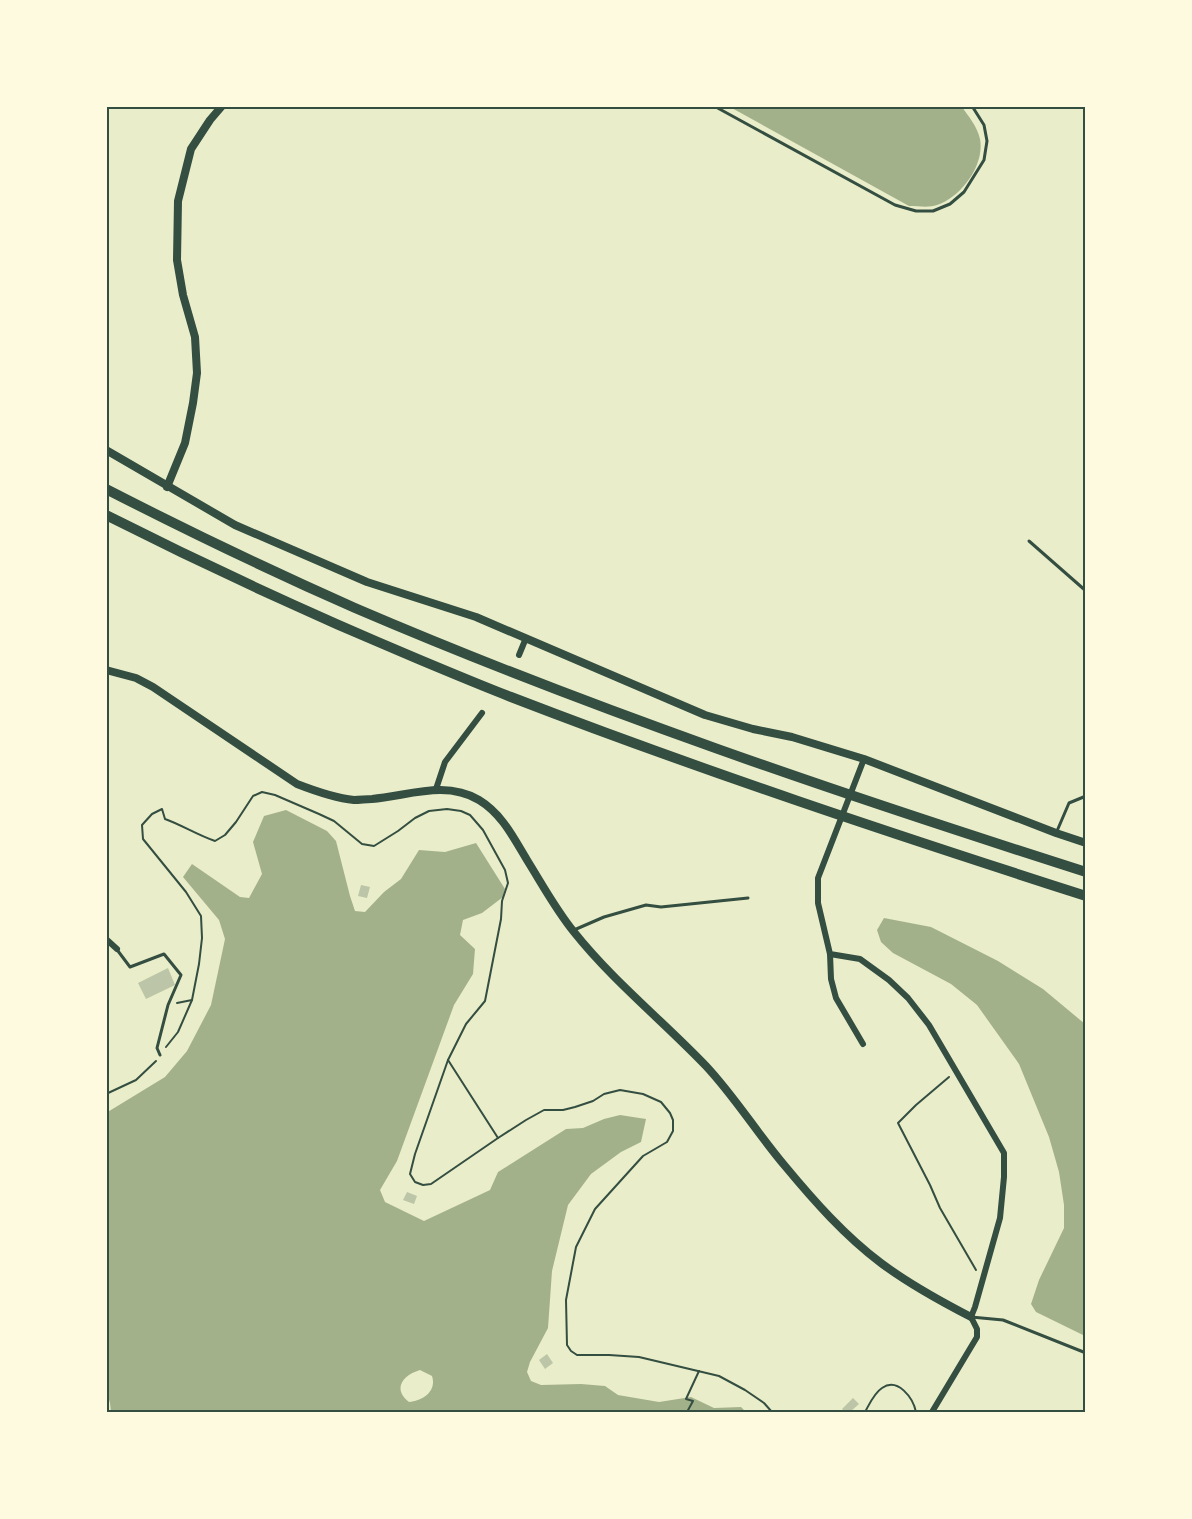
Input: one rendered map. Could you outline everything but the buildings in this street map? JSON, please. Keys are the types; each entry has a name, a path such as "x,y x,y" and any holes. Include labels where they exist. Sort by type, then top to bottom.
{"highway":[{"path":"106,489 200,537 354,607 519,676 822,786 1086,872"},
{"path":"106,515 189,558 343,628 509,697 770,792 1086,896"}],"street":[{"path":"167,487 185,443 197,373 195,337 183,295 177,260 178,201 191,149 222,106"},
{"path":"106,450 235,525 368,582 476,617 705,715 753,729 792,737 1086,843"},
{"path":"519,655 526,638"},
{"path":"106,669 136,678 153,687 297,784 320,793 354,800 386,798 436,789 461,792 492,809 506,824 573,931 731,1094 783,1164 817,1204 880,1263 921,1291 971,1317 977,1329 977,1337 932,1413"},
{"path":"436,789 445,762 482,713"},
{"path":"863,762 818,878 818,903 830,954 831,979 836,998 863,1044"},
{"path":"106,939 117,949"},
{"path":"830,954 860,959 889,980 908,998 929,1025 1004,1153 1000,1218 971,1317"}],"lane":[{"path":"714,106 895,205 916,211 933,211 950,204 964,192 984,160 987,141 984,124 972,106"},
{"path":"1029,541 1086,591"},
{"path":"1056,833 1070,803 1086,796"},
{"path":"573,931 604,917 646,905 661,907 748,897"},
{"path":"117,949 130,967 164,954 181,975 168,1005 157,1048 160,1055"},
{"path":"971,1317 1003,1320 1086,1353"}],"path":[{"path":"106,1094 136,1080 152,1066 177,1032 192,1000 199,964 202,939 201,916 186,892 142,839 142,825 152,814 162,809 165,819 215,840 225,835 253,796 262,792 319,813 334,821 362,844 374,846 429,811 447,809 470,815 483,830 505,870 508,883 502,901 501,919 485,1001 465,1024 448,1060 410,1174 415,1182 423,1185 431,1184 544,1110 563,1110 575,1107 604,1094 620,1090 643,1094 661,1102 673,1120 673,1131 667,1142 643,1156 595,1209 576,1247 566,1300 567,1345 577,1354 639,1357 719,1376 764,1403 771,1413"},
{"path":"168,1005 192,1000"},
{"path":"448,1060 498,1138"},
{"path":"955,1071 898,1124 940,1208 983,1277"},
{"path":"687,1413 693,1401 686,1399 699,1371"},
{"path":"865,1413 876,1393 890,1385 904,1390 914,1405 916,1413"}],"shaded area":[{"path":"730,107 962,107 979,134 981,149 975,169 955,195 937,205 909,206"},
{"path":"286,810 327,831 336,841 355,911 365,912 384,892 401,879 419,850 445,852 476,843 505,889 503,897 482,913 463,920 460,935 475,949 473,974 454,1005 397,1161 380,1190 385,1202 424,1221 490,1190 498,1172 566,1129 583,1128 620,1115 646,1119 641,1142 621,1152 591,1174 568,1205 552,1271 548,1328 527,1372 531,1381 541,1385 605,1386 618,1395 659,1402 691,1397 714,1408 741,1407 746,1412 111,1412 106,1389 106,1113 165,1077 187,1051 211,1005 225,939 219,920 183,877 192,864 240,897 249,898 262,874 253,842 264,816","holes":["420,1370 432,1376 431,1391 428,1394 419,1400 409,1402 404,1397 401,1387 409,1375"]},
{"path":"884,918 931,927 998,961 1043,989 1085,1024 1085,1336 1036,1312 1031,1304 1039,1280 1064,1228 1064,1205 1059,1172 1049,1137 1019,1064 977,1005 951,984 893,953 881,942 877,930"}]}
